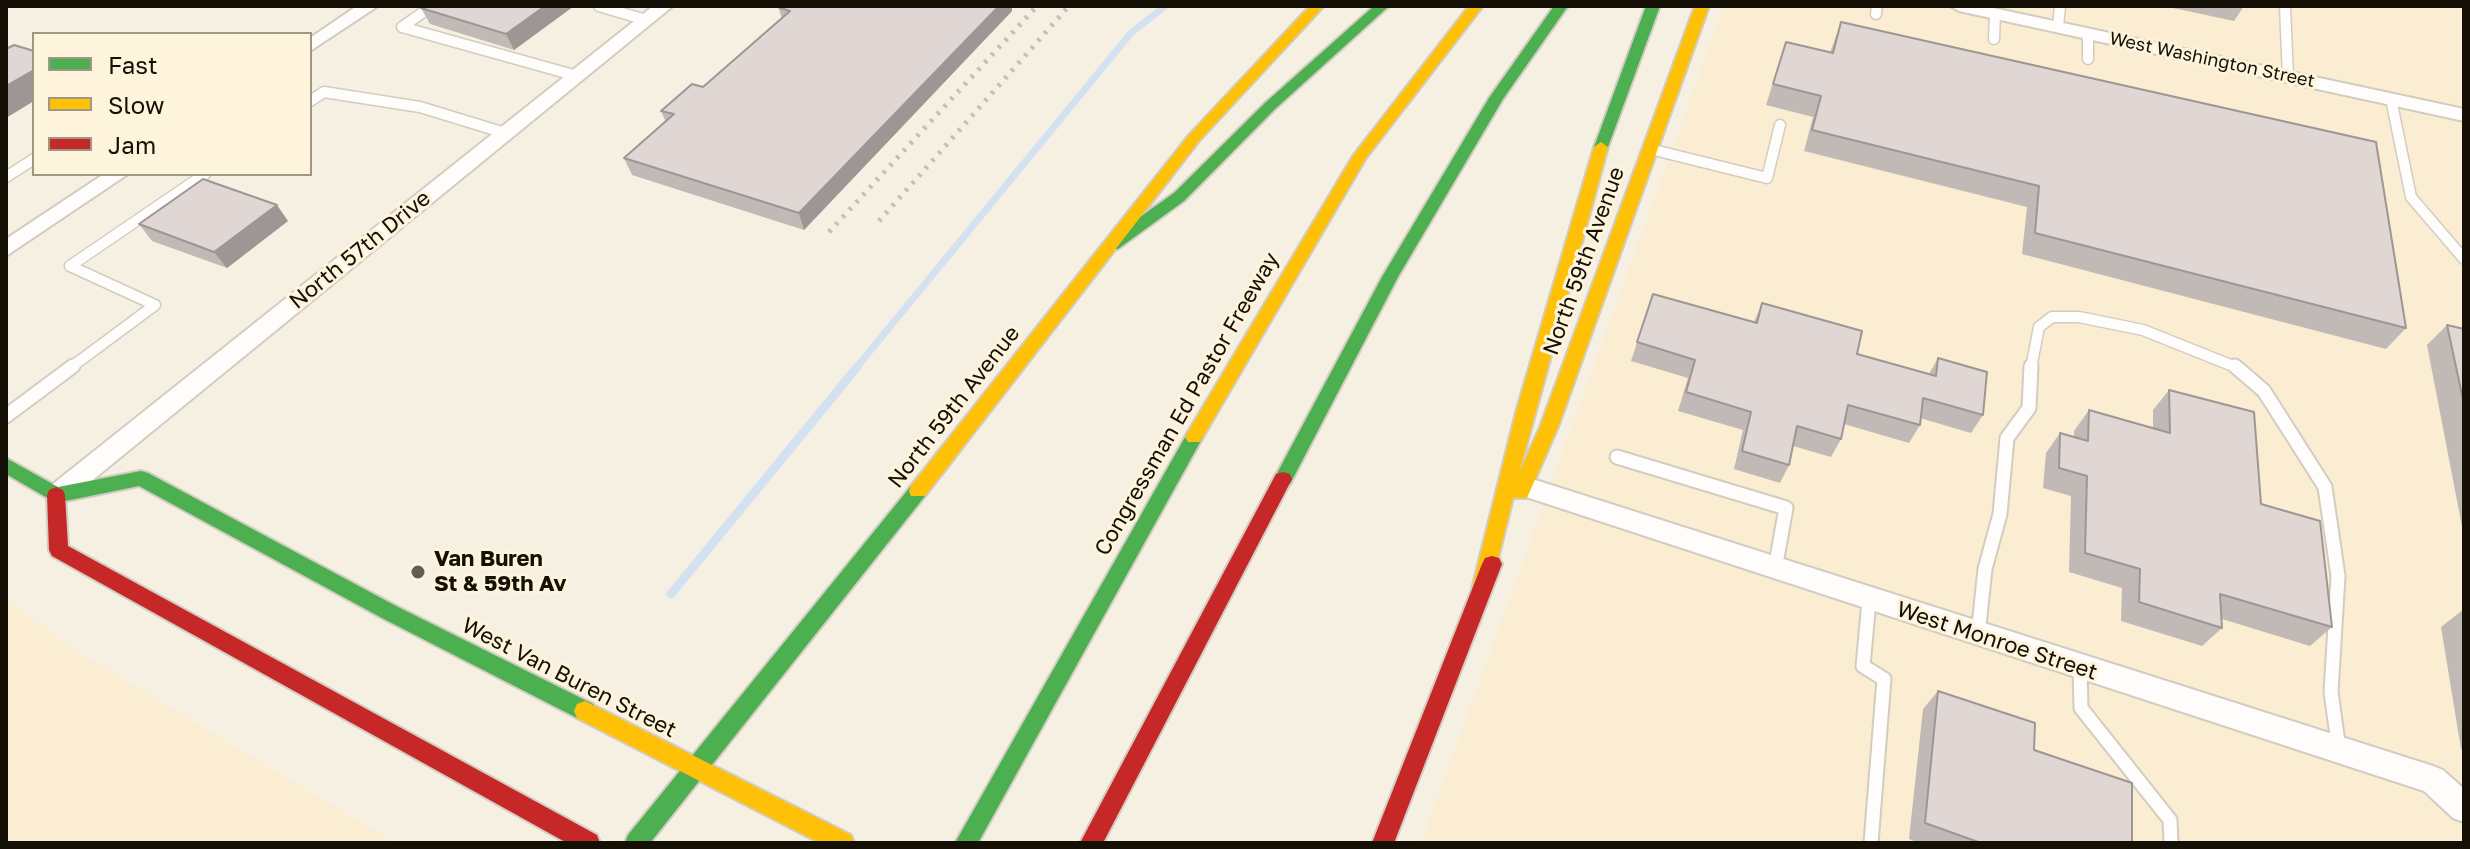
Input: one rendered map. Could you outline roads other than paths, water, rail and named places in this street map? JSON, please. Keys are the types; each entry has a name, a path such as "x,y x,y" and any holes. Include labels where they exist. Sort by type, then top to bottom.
{"main road":[{"name":"North 59th Avenue","path":"636,843 1194,138 1317,6"},
{"path":"1112,245 1179,197 1270,106 1382,6"},
{"name":"Congressman Ed Pastor Freeway","path":"966,843 1167,484 1360,156 1476,6"},
{"path":"1091,843 1390,277 1496,98 1561,6"},
{"path":"1482,589 1525,412 1598,154 1653,6"},
{"name":"North 59th Avenue","path":"1383,843 1549,427 1702,6"},
{"path":"6,465 56,495 59,550 589,843"},
{"name":"West Van Buren Street","path":"56,495 141,478 291,561 843,843"}],"street":[{"path":"312,45 369,6"},
{"name":"North 57th Drive","path":"56,495 664,6"},
{"name":"West Washington Street","path":"1959,6 2464,115"},
{"path":"6,249 115,176"},
{"name":"West Monroe Street","path":"1523,486 1869,601 2433,780 2464,808"}],"lane":[{"path":"432,6 402,27 577,76"},
{"path":"599,6 646,20"},
{"path":"2058,27 2060,6"},
{"path":"2285,6 2288,77"},
{"path":"1994,39 1995,14"},
{"path":"2088,34 2088,59"},
{"path":"312,100 324,92 420,107 505,133"},
{"path":"2391,99 2411,197 2464,259"},
{"path":"1650,149 1767,178 1780,125"},
{"path":"6,177 32,160"},
{"path":"6,416 155,305 70,266 202,176"},
{"path":"1978,635 1985,569 2000,514 2007,438 2029,408 2032,349 2039,327 2052,317 2079,317 2143,330 2234,365 2264,391 2325,487 2338,576 2331,692 2339,750"},
{"path":"1617,457 1786,508 1775,569"},
{"path":"1869,601 1863,666 1884,679 1871,843"},
{"path":"2080,668 2081,708 2170,820 2171,843"}],"waterway":[{"path":"856,368 1131,33 1165,6"},
{"path":"671,594 858,366"}],"railway":[{"path":"829,232 1037,6"},
{"path":"879,221 1069,6"}],"place":[{"name":"Van Buren St & 59th Av","path":"418,572"}]}
